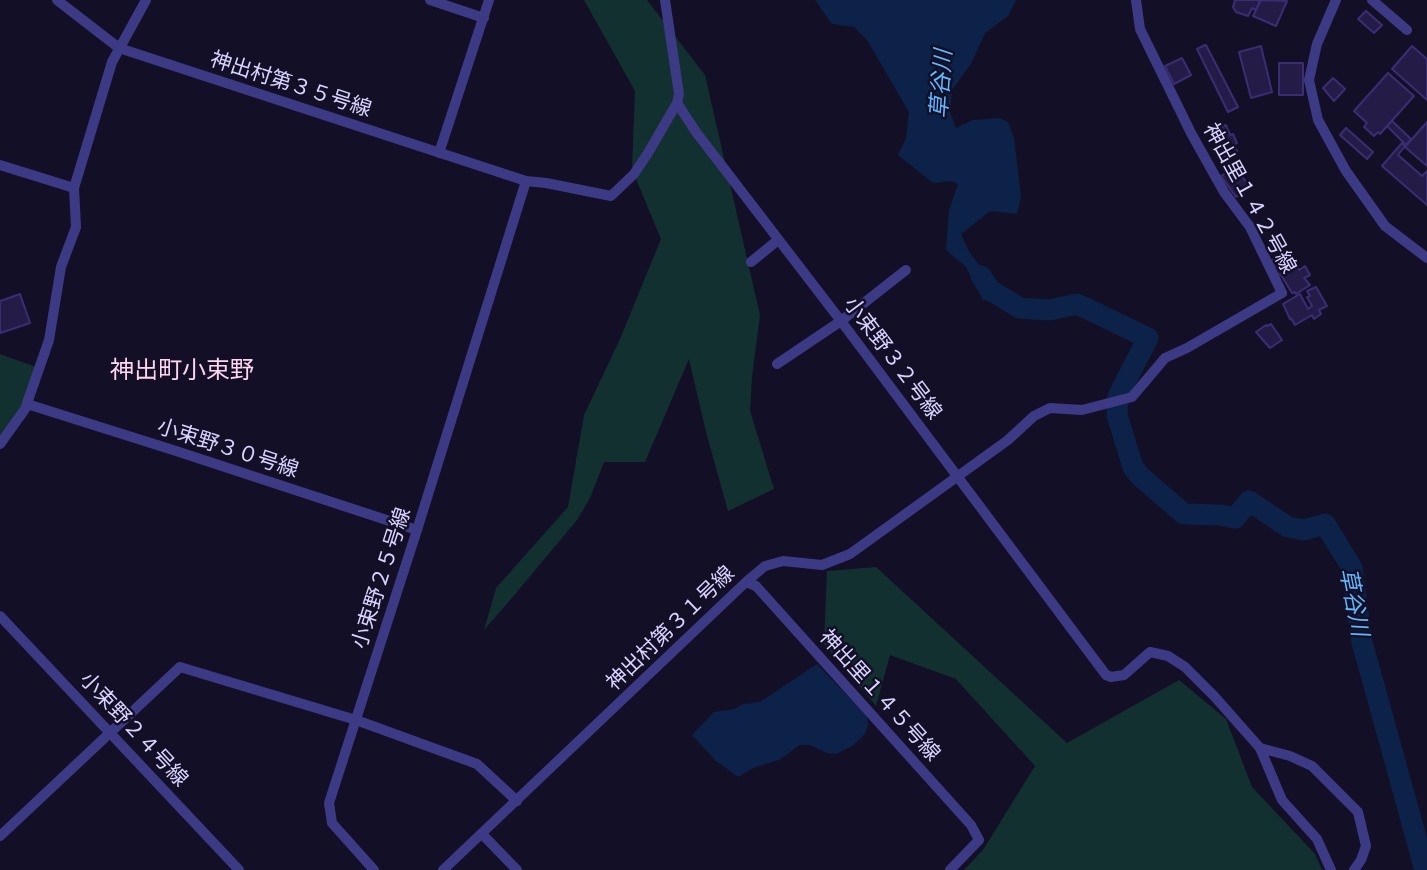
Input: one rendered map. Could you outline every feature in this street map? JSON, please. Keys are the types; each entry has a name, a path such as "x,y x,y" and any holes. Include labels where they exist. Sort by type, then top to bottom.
{"street":[{"name":"神出村第３５号線","path":"57,0 119,48 526,181 611,196 634,174 677,103"},
{"path":"0,444 27,404 49,340 61,268 76,227 74,188 112,62 146,0"},
{"path":"430,0 484,18"},
{"path":"439,153 489,0"},
{"path":"665,0 679,94 677,103"},
{"name":"神出里１４２号線","path":"957,476 1008,440 1034,416 1051,408 1082,410 1132,397 1165,358 1282,293 1250,227 1224,192 1191,133 1140,29 1136,0"},
{"path":"1336,0 1317,44 1309,80 1318,120 1346,171 1385,226 1427,258"},
{"path":"1372,0 1407,30"},
{"name":"小束野３２号線","path":"677,103 696,132 1106,675 1124,676 1150,652 1168,656 1185,667 1260,748"},
{"path":"0,165 74,188"},
{"name":"小束野２５号線","path":"374,870 331,822 329,803 526,181"},
{"path":"751,261 778,240"},
{"path":"777,364 841,321 906,270"},
{"name":"小束野３０号線","path":"27,404 417,530"},
{"name":"神出村第３１号線","path":"443,870 765,566 783,561 822,565 850,554 957,476"},
{"name":"神出里１４５号線","path":"746,582 756,586 971,825 979,840 950,870"},
{"name":"小束野２４号線","path":"0,617 239,870"},
{"path":"0,836 180,667 356,720 477,764 517,801"},
{"path":"1260,748 1282,800 1317,839 1331,870"},
{"path":"1260,748 1290,756 1312,766 1358,812 1366,846 1354,870"},
{"path":"482,834 517,870"}],"green space":[{"path":"584,0 647,0 705,75 760,315 750,411 774,489 728,511 689,359 645,462 604,462 590,498 577,520 484,630 496,588 568,507 584,415 620,339 661,239 632,169 635,91"},
{"path":"0,354 36,367 24,403 0,438"},
{"path":"876,567 1067,743 1179,680 1226,719 1252,787 1315,854 1322,870 964,870 983,850 1035,766 956,679 890,655 876,706 824,644 827,571"}],"water":[{"path":"815,0 1016,0 1009,15 985,33 971,64 952,90 950,112 956,128 973,120 1000,118 1008,122 1014,138 1021,197 1017,214 990,211 961,234 968,250 999,292 999,301 983,300 966,267 946,250 949,210 958,184 951,181 933,183 898,155 906,138 909,112 867,40 854,27 832,24"},
{"path":"817,664 867,716 865,734 852,746 836,754 810,745 800,745 779,760 753,768 738,777 716,761 692,735 714,712 760,702"}],"building":[{"path":"1235,0 1260,0 1256,10 1252,8 1248,16 1236,12 1233,7"},
{"path":"1261,0 1287,1 1276,26 1253,16"},
{"path":"1366,11 1382,25 1374,33 1358,19"},
{"path":"1206,45 1238,107 1228,112 1197,49"},
{"path":"1261,46 1272,92 1251,98 1239,52"},
{"path":"1412,46 1427,59 1427,100 1392,69"},
{"path":"1182,58 1191,75 1174,84 1165,66"},
{"path":"1279,63 1303,63 1303,95 1279,95"},
{"path":"1388,73 1414,96 1380,134 1378,132 1374,136 1364,127 1367,123 1354,111"},
{"path":"1333,78 1345,89 1334,101 1323,88"},
{"path":"1392,121 1411,139 1406,145 1387,126"},
{"path":"1427,122 1427,166 1405,147"},
{"path":"1226,125 1237,143 1234,145 1237,151 1223,157 1216,149 1219,148 1214,130"},
{"path":"1346,128 1373,152 1367,159 1340,135"},
{"path":"1402,143 1405,146 1398,155 1422,176 1427,171 1427,205 1382,166"},
{"path":"1241,164 1246,171 1240,174 1251,188 1236,197 1221,176"},
{"path":"1287,251 1299,270 1305,266 1310,275 1304,278 1310,285 1296,294 1292,293 1281,275 1277,274 1272,260"},
{"path":"1316,287 1327,306 1319,310 1321,314 1314,319 1312,315 1295,325 1283,304 1300,294 1308,309 1312,306 1307,291"},
{"path":"20,294 30,323 0,333 0,301"},
{"path":"1271,324 1282,340 1270,348 1256,332"}],"waterway":[{"name":"草谷川","path":"981,276 990,290 1020,308 1049,310 1077,304 1148,338 1118,396 1117,415 1133,467 1184,514 1235,518 1249,501 1288,527 1304,530 1325,524 1352,568 1362,642 1425,870"}],"district":[{"name":"神出町小束野","path":"182,370"}]}
